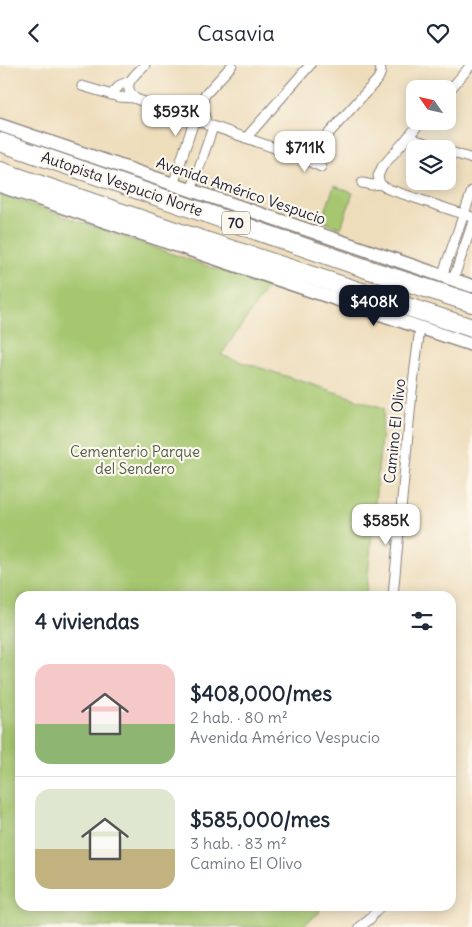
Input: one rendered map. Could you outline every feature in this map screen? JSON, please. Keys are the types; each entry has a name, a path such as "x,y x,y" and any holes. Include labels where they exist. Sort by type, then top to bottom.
{"highway":[{"name":"Autopista Vespucio Norte","path":"0,141 370,270 472,303"},
{"name":"Autopista Vespucio Norte","path":"0,171 175,231 472,328"}],"main road":[{"name":"Avenida Américo Vespucio","path":"0,125 472,286"},
{"path":"0,186 472,345"}],"street":[{"path":"110,95 120,85 130,81 144,65"},
{"path":"185,117 232,65"},
{"path":"246,138 310,65"},
{"path":"132,94 194,121 300,157 312,152 378,79 381,72 380,65"},
{"path":"456,83 471,65"},
{"path":"130,81 132,94"},
{"path":"82,85 124,98 132,94"},
{"path":"191,191 210,126 203,110 204,96"},
{"path":"173,185 194,121"},
{"path":"414,130 380,170 378,177 380,183 388,189 468,215"},
{"path":"408,137 416,140"},
{"path":"456,153 471,156"},
{"path":"306,156 312,163 321,167"},
{"path":"362,183 372,185 380,183"},
{"path":"448,278 454,243 468,215 472,191"},
{"path":"448,278 465,247 472,225"},
{"path":"454,243 465,247"},
{"name":"Camino El Olivo","path":"394,591 420,328"},
{"path":"360,927 376,911"}],"green space":[{"path":"334,186 353,193 341,228 322,221"},
{"name":"Cementerio Parque del Sendero","path":"0,194 268,287 221,355 384,408 366,591 15,591 15,911 319,911 319,913 301,927 0,927"}]}
